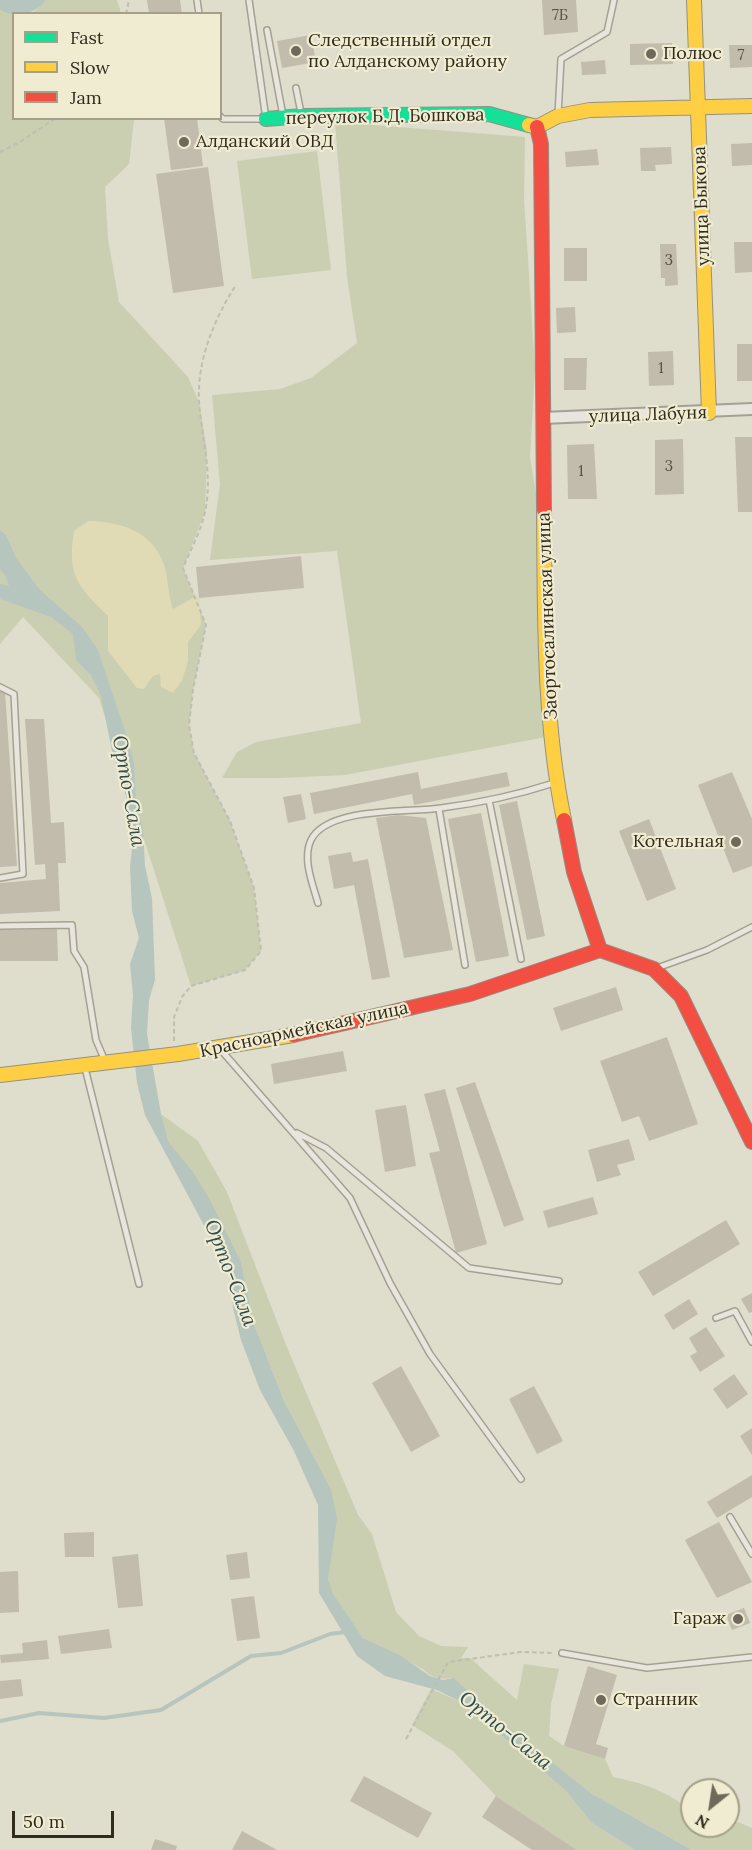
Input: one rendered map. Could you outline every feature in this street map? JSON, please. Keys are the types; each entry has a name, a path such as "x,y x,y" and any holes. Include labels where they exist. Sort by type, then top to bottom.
{"street":[{"name":"улица Быкова","path":"694,0 709,413"},
{"path":"537,127 558,116 590,110 752,106"},
{"name":"переулок Б.Д. Бошкова","path":"266,119 302,116 489,114 537,127"},
{"name":"Заортосалинская улица","path":"537,127 541,144 546,673 556,782 574,872 600,950"},
{"name":"улица Лабуня","path":"543,418 752,410"},
{"path":"600,950 654,969 681,996 752,1142"},
{"name":"Красноармейская улица","path":"0,1076 129,1063 337,1025 470,994 600,950"}],"lane":[{"path":"222,118 266,119 249,0"},
{"path":"558,116 561,59 607,32 614,0"},
{"path":"267,30 283,118"},
{"path":"296,88 302,116"},
{"path":"0,687 14,694 24,874 0,878"},
{"path":"318,903 307,858 311,839 327,825 374,811 439,809 517,795 556,782"},
{"path":"489,800 521,959"},
{"path":"439,809 465,965"},
{"path":"0,926 72,925 74,951 84,967 96,1040 107,1065"},
{"path":"654,969 707,950 752,927"},
{"path":"219,1048 350,1198 390,1283 429,1354 521,1479"},
{"path":"85,1067 139,1284"},
{"path":"292,1131 326,1148 469,1268 560,1281"},
{"path":"716,1318 735,1311 752,1342"},
{"path":"730,1517 752,1554"},
{"path":"562,1653 646,1668 752,1658"}],"path":[{"path":"0,152 53,120"},
{"path":"176,1055 174,1017 182,997 191,986 245,970 261,951 254,888 230,820 194,753 189,725 193,690 206,625 183,568 205,512 207,451 200,402 200,371 222,307 236,285"},
{"path":"406,1739 447,1662 461,1658 521,1652 562,1653"}],"green space":[{"path":"46,0 117,0 121,12 33,12"},
{"path":"0,10 12,15 12,120 134,120 129,164 105,187 108,239 119,302 188,377 199,402 207,451 205,512 183,568 206,625 193,690 189,725 194,753 230,821 254,888 261,951 245,970 191,986 99,698 23,617 0,644"},
{"path":"335,122 525,137 524,199 535,368 530,458 544,541 551,736 345,775 222,778 237,752 256,742 361,723 337,551 210,560 220,484 212,395 280,389 311,378 357,343 347,277"},
{"path":"317,151 331,270 252,279 237,161"},
{"path":"161,1114 198,1141 227,1192 286,1345 358,1515 372,1534 396,1612 419,1636 441,1646 468,1647 461,1658 470,1658 517,1700 524,1664 559,1669 551,1704 549,1736 564,1746 605,1759 613,1777 645,1785 680,1803 680,1838 740,1838 740,1823 752,1828 752,1850 692,1850 592,1794 503,1723 454,1678 433,1676 363,1638 332,1594 328,1579 331,1489 284,1401 254,1324 241,1262 169,1143"},
{"path":"431,1689 465,1704 565,1790 592,1823 635,1850 577,1850 496,1796 453,1751 412,1725"}],"sand":[{"path":"88,521 126,527 147,539 162,559 173,609 195,597 199,598 201,625 188,642 188,661 182,681 173,693 161,687 160,674 153,676 144,689 137,688 108,651 108,616 82,588 72,559 74,531"}],"water":[{"path":"0,0 46,0 30,12 12,12 12,14 0,10"},
{"name":"Орто-Сала","path":"0,530 6,535 16,558 40,590 83,628 98,650 125,731 134,763 136,804 143,829 145,866 152,898 155,980 149,1000 147,1034 161,1114 169,1143 193,1172 210,1200 241,1262 254,1324 284,1401 331,1489 337,1519 328,1579 333,1594 363,1638 401,1656 430,1676 443,1680 454,1678 503,1723 592,1794 692,1850 635,1850 592,1823 565,1790 465,1704 437,1690 385,1676 357,1656 319,1593 318,1505 294,1451 260,1390 241,1340 233,1308 231,1279 145,1115 137,1083 131,1028 133,995 130,964 139,938 132,911 130,867 133,839 128,803 112,751 101,696 91,675 76,660 73,634 51,617 0,599 0,584 9,586 5,575 0,570"}],"building":[{"path":"147,0 180,0 182,12 149,12"},
{"path":"542,0 576,0 578,32 544,35"},
{"name":"Следственный отдел по Алданскому району","path":"311,35 316,62 282,68 277,41"},
{"name":"Полюс","path":"672,43 673,64 630,65 630,44"},
{"path":"729,45 752,45 752,67 730,68"},
{"path":"605,60 606,74 582,75 581,62"},
{"name":"Алданский ОВД","path":"164,120 197,120 203,166 171,170"},
{"path":"752,143 752,165 732,166 731,144"},
{"path":"671,147 672,164 655,165 656,171 641,171 640,148"},
{"path":"597,149 599,165 566,167 565,152"},
{"path":"208,167 224,286 173,293 156,174"},
{"path":"734,242 752,242 752,272 735,273"},
{"path":"660,244 676,244 678,285 665,286 665,278 661,278"},
{"path":"564,248 587,248 587,281 564,281"},
{"path":"575,307 576,332 557,333 556,308"},
{"path":"737,344 752,344 752,381 737,381"},
{"path":"673,351 674,385 649,386 648,352"},
{"path":"564,358 587,358 586,390 564,390"},
{"path":"735,437 752,437 752,512 738,512"},
{"path":"683,439 684,494 655,495 655,440"},
{"path":"594,444 597,499 568,499 567,445"},
{"path":"301,556 304,588 199,598 196,567"},
{"path":"0,692 5,692 17,866 0,867"},
{"path":"25,719 44,719 51,823 64,822 66,863 58,863 60,911 0,914 0,883 46,879 45,864 35,865"},
{"path":"418,772 421,789 507,772 510,786 414,805 412,794 314,814 310,793"},
{"name":"Котельная","path":"732,772 752,819 752,866 733,873 698,785"},
{"path":"301,794 306,819 288,823 283,797"},
{"path":"517,801 545,936 527,940 499,805"},
{"path":"481,813 509,956 476,962 448,819"},
{"path":"398,815 426,818 453,950 404,958 376,818"},
{"path":"649,819 676,889 647,901 619,831"},
{"path":"351,852 353,862 368,859 390,977 372,980 354,885 334,889 328,856"},
{"path":"57,929 58,961 0,961 0,930"},
{"path":"616,987 623,1010 561,1031 553,1008"},
{"path":"667,1037 698,1124 649,1141 639,1116 622,1122 600,1061"},
{"path":"343,1051 347,1071 274,1084 271,1064"},
{"path":"475,1082 524,1220 504,1227 456,1088"},
{"path":"445,1089 487,1244 456,1253 429,1153 440,1151 424,1094"},
{"path":"406,1105 416,1166 385,1172 375,1110"},
{"path":"629,1139 635,1160 617,1165 621,1175 597,1182 588,1150"},
{"path":"593,1197 598,1214 548,1228 543,1211"},
{"path":"726,1220 740,1244 653,1296 638,1272"},
{"path":"752,1293 752,1312 749,1313 741,1299"},
{"path":"689,1299 698,1314 673,1330 664,1315"},
{"path":"706,1327 725,1356 700,1372 690,1356 697,1352 689,1338"},
{"path":"401,1366 440,1436 411,1452 372,1383"},
{"path":"734,1374 748,1394 727,1409 713,1389"},
{"path":"534,1386 563,1441 537,1454 509,1399"},
{"path":"752,1428 752,1455 740,1436"},
{"path":"752,1475 752,1497 717,1518 707,1502"},
{"path":"719,1522 752,1582 717,1598 685,1540"},
{"path":"94,1532 94,1557 65,1557 64,1533"},
{"path":"247,1552 250,1578 230,1580 226,1555"},
{"path":"138,1554 143,1606 118,1608 112,1557"},
{"path":"18,1571 19,1612 0,1613 0,1572"},
{"path":"254,1596 260,1638 237,1641 231,1599"},
{"name":"Гараж","path":"744,1608 750,1623 732,1630 726,1615"},
{"path":"109,1629 112,1648 61,1654 58,1636"},
{"path":"47,1640 49,1659 1,1663 0,1655 23,1653 22,1643"},
{"path":"588,1666 617,1675 596,1744 608,1748 605,1759 564,1746"},
{"path":"21,1679 23,1696 0,1699 0,1681"},
{"path":"364,1776 432,1813 418,1838 350,1801"},
{"path":"496,1796 577,1850 532,1850 482,1817"},
{"path":"242,1831 277,1850 232,1850"},
{"path":"155,1839 177,1846 176,1850 151,1850"}],"waterway":[{"path":"0,1721 39,1713 104,1718 161,1710 251,1656 281,1653 330,1634 345,1632"}],"traffic: fast":[{"path":"266,119 302,116 489,114 529,125"}],"traffic: slow":[{"path":"694,0 709,413"},
{"path":"529,125 537,127 558,116 590,110 752,106"},
{"path":"544,510 546,666 552,743 564,820"},
{"path":"0,1075 178,1054 293,1035"}],"traffic: jam":[{"path":"537,127 541,144 544,510"},
{"path":"564,820 574,872 600,950 654,969 681,996 752,1142"},
{"path":"293,1035 470,994 600,950"}],"place":[{"name":"Следственный отдел по Алданскому району","path":"296,51"},
{"name":"Полюс","path":"651,54"},
{"name":"Алданский ОВД","path":"184,142"},
{"name":"Котельная","path":"736,842"},
{"name":"Гараж","path":"738,1619"},
{"name":"Странник","path":"601,1700"}]}
